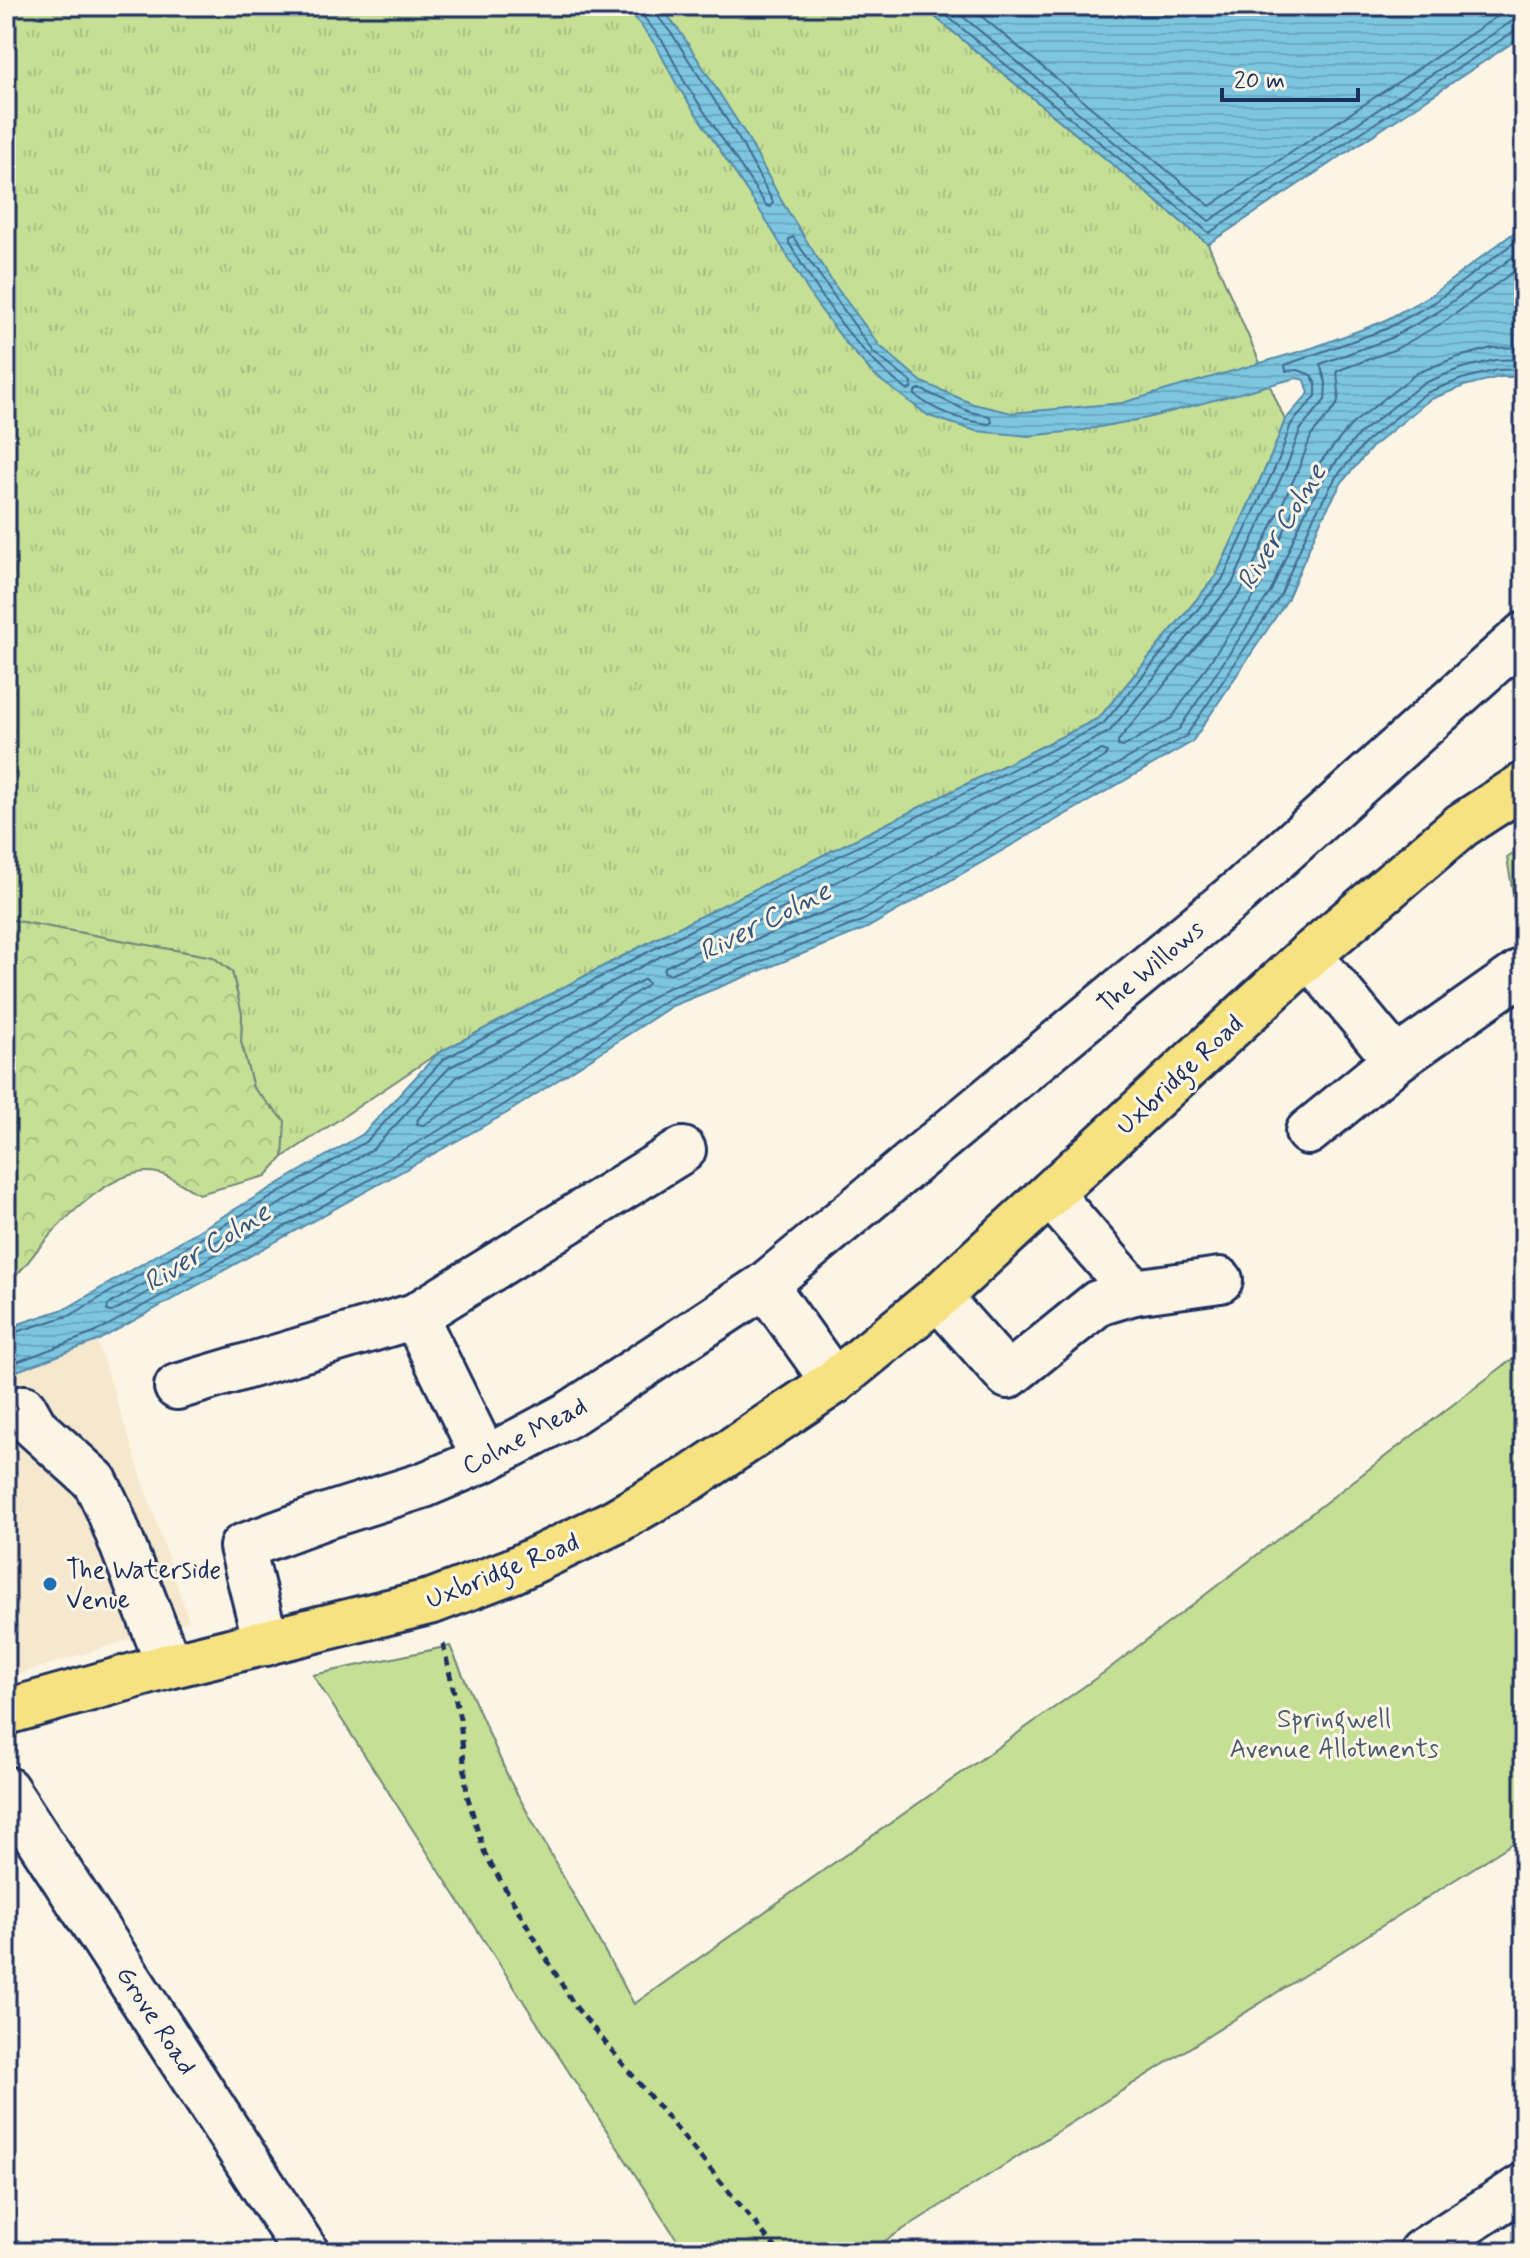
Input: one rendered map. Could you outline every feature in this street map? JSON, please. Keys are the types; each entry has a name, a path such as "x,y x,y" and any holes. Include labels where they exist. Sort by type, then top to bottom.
{"main road":[{"name":"Uxbridge Road","path":"6,1712 169,1666 433,1601 512,1571 614,1522 718,1460 834,1382 938,1297 1309,955 1462,825 1524,785"}],"street":[{"name":"The Willows","path":"765,1285 1240,891 1524,635"},
{"path":"1309,955 1396,1060"},
{"path":"1308,1132 1396,1060 1524,970"},
{"path":"177,1387 415,1316 683,1150"},
{"path":"1051,1195 1134,1292"},
{"path":"938,1297 1008,1376 1098,1303 1134,1292 1220,1280"},
{"path":"765,1285 834,1382"},
{"name":"Colne Mead","path":"266,1643 242,1547 424,1485 485,1459 568,1415 765,1285"},
{"path":"415,1316 485,1459"},
{"path":"24,1408 34,1426 95,1481 169,1666"},
{"name":"Grove Road","path":"6,1789 306,2252"},
{"path":"1421,2252 1524,2186"}],"path":[{"path":"433,1601 460,1719 467,1795 485,1854 574,2005 779,2252"}],"shaded area":[{"path":"97,1341 189,1621 6,1678 6,1375"}],"green space":[{"path":"6,6 922,6 1208,244 1285,420 1216,576 1099,718 663,935 438,1053 283,1157 284,1121 253,1088 241,1042 242,1014 232,971 212,957 6,919"},
{"path":"1524,847 1524,952 1523,953 1507,858"},
{"path":"6,919 213,957 232,972 242,1014 241,1042 253,1088 285,1121 283,1157 266,1176 199,1194 161,1174 145,1172 128,1176 110,1184 77,1208 6,1285"},
{"name":"Springwell Avenue Allotments","path":"1524,1350 1524,1836 880,2244 885,2252 685,2252 313,1675 450,1646 510,1781 634,2004 1106,1671"}],"water":[{"name":"River Colne","path":"622,6 660,6 681,33 746,135 781,200 833,283 880,346 922,382 973,404 1012,413 1122,403 1312,348 1382,322 1430,296 1524,225 1524,377 1499,377 1429,400 1373,446 1342,482 1321,520 1287,600 1192,742 867,928 672,1006 507,1113 97,1341 6,1375 6,1328 67,1308 363,1134 438,1053 663,935 1099,718 1216,576 1285,420 1309,393 1305,380 1296,378 1147,418 1029,436 976,431 929,416 875,376 845,342 813,299 766,220 677,85 657,47 633,15"},
{"path":"922,6 1524,6 1524,35 1208,244"}],"place":[{"name":"The Waterside Venue","path":"50,1584"}]}
